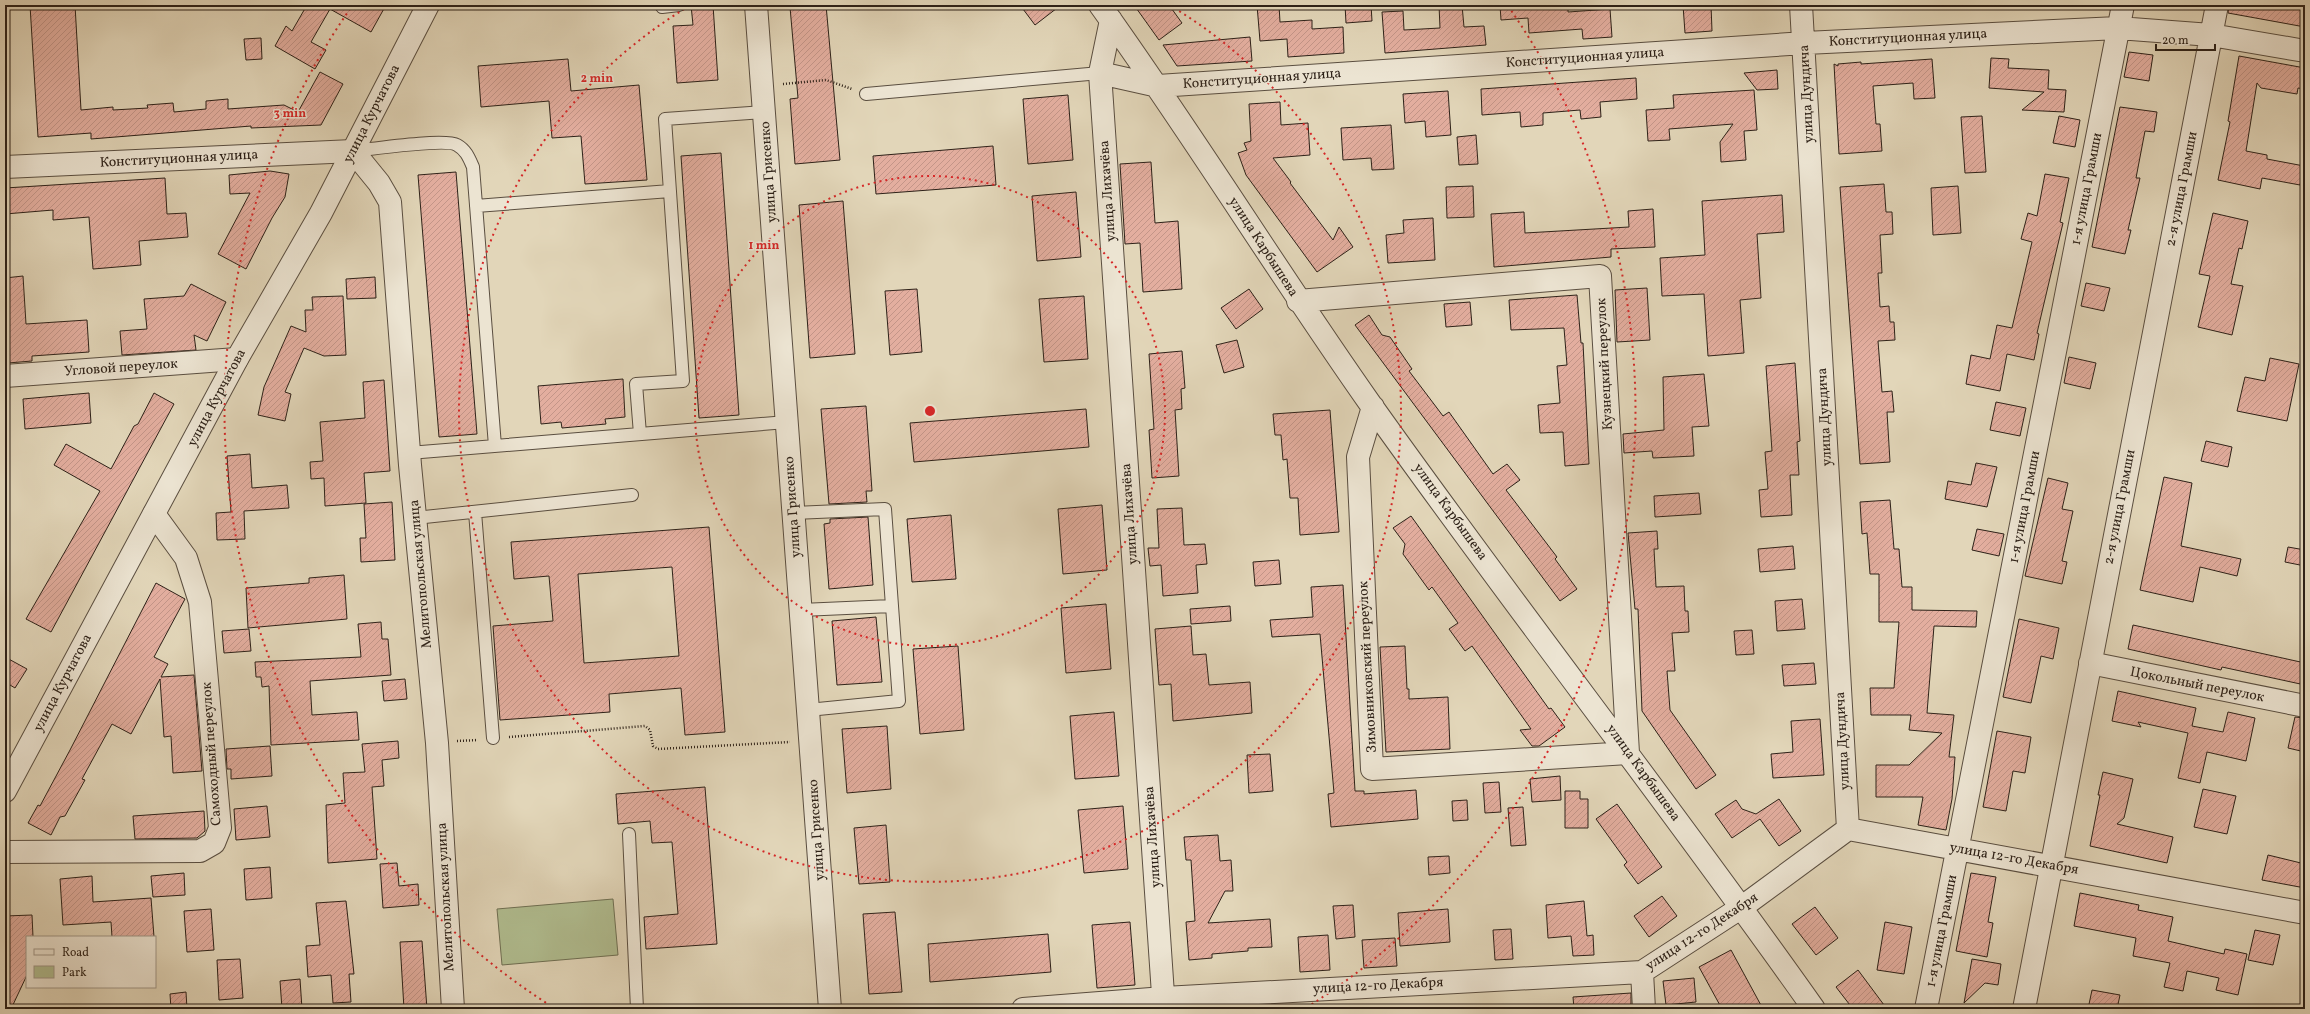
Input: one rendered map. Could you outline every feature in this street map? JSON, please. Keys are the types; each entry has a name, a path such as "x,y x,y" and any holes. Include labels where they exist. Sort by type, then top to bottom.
{"street":[{"name":"улица Курчатова","path":"5,791 237,359 321,213 428,5"},
{"name":"улица Грисенко","path":"756,5 830,1009"},
{"name":"улица Дундича","path":"1801,5 1848,829"},
{"name":"1-я улица Грамши","path":"1926,1009 2123,5"},
{"name":"2-я улица Грамши","path":"2024,1009 2217,5"},
{"name":"улица Лихачёва","path":"1106,13 1100,73 1164,1004"},
{"name":"улица Карбышева","path":"1106,13 1158,86 1298,301 1373,407 1742,907 1814,1009"},
{"name":"Конституционная улица","path":"1100,73 1158,86 1804,43 2118,28 2212,35 2305,51"},
{"name":"Конституционная улица","path":"5,167 354,151"},
{"name":"Мелитопольская улица","path":"354,151 379,183 390,202 415,518 437,743 453,1009"},
{"name":"Кузнецкий переулок","path":"1298,301 1600,276 1628,753"},
{"name":"Угловой переулок","path":"5,376 237,359"},
{"name":"Зимовниковский переулок","path":"1373,407 1358,457 1372,769 1628,753"},
{"name":"Самоходный переулок","path":"5,852 200,851 214,843 220,828 200,602 186,558 154,514"},
{"name":"Цокольный переулок","path":"2090,663 2305,706"},
{"name":"улица 12-го Декабря","path":"1023,1009 1164,1004 1642,972 1742,907 1848,829 2305,913"},
{"path":"1642,972 1644,1009"}],"lane":[{"path":"662,7 678,5"},
{"name":"Конституционная улица","path":"866,94 1100,73"},
{"path":"640,434 636,384 682,381 665,119 765,112"},
{"path":"354,151 430,143 456,144 467,153 473,167 495,446"},
{"path":"476,206 670,191"},
{"path":"410,453 787,422"},
{"path":"415,518 632,495"},
{"path":"794,513 885,509 899,701 808,710"},
{"path":"475,512 494,738"},
{"path":"801,610 892,606"},
{"path":"629,834 637,1009"}],"path":[{"path":"761,86 826,80 866,94"},
{"path":"437,743 645,726 650,730 653,746 658,749 811,740"}],"green space":[{"path":"613,899 618,955 502,965 497,909"}],"building":[{"path":"30,5 75,5 81,110 113,107 113,110 148,108 147,105 173,103 174,112 206,109 206,101 228,99 228,109 284,105 298,112 320,72 343,84 321,125 251,128 251,126 91,139 91,133 38,137"},
{"path":"307,5 386,5 371,32 330,9 311,42 326,50 315,69 275,46 286,26 292,31"},
{"path":"691,5 713,5 718,80 677,83 673,26 693,25"},
{"path":"826,5 840,160 795,164 790,99 798,98 790,7"},
{"path":"1020,5 1061,5 1035,25"},
{"path":"1134,5 1169,5 1182,23 1159,40"},
{"path":"1257,5 1279,5 1280,22 1312,20 1312,29 1343,27 1344,53 1288,57 1287,39 1260,41"},
{"path":"1345,5 1371,5 1372,21 1346,23"},
{"path":"1439,5 1462,5 1464,27 1484,26 1486,45 1385,53 1382,12 1403,11 1404,30 1440,28"},
{"path":"1500,5 1568,5 1568,12 1610,9 1612,37 1583,39 1582,29 1529,33 1528,18 1501,20"},
{"path":"1683,5 1711,5 1712,31 1685,33"},
{"path":"2229,5 2305,5 2305,27 2228,13"},
{"path":"1250,37 1252,61 1177,66 1163,45"},
{"path":"261,38 262,59 246,60 244,39"},
{"path":"2129,52 2153,55 2149,81 2124,77"},
{"path":"2239,56 2305,68 2305,89 2298,88 2297,94 2261,88 2257,83 2246,151 2267,155 2267,159 2304,166 2300,185 2262,178 2260,189 2218,180 2230,122 2228,121"},
{"path":"1991,58 2009,59 2008,68 2049,70 2048,89 2066,90 2064,112 2022,110 2044,92 1989,88"},
{"path":"568,59 571,91 639,85 647,180 585,184 581,136 552,138 549,101 481,107 478,66"},
{"path":"1932,59 1935,98 1914,99 1913,83 1873,86 1876,124 1880,124 1882,151 1839,154 1834,64 1838,66 1838,64 1861,62 1861,64"},
{"path":"1777,70 1778,89 1757,90 1744,73"},
{"path":"1636,78 1637,99 1600,102 1601,117 1581,119 1580,110 1543,113 1543,125 1521,127 1520,112 1482,115 1481,89"},
{"path":"1754,90 1757,130 1744,131 1746,160 1721,162 1720,142 1733,124 1669,129 1670,140 1648,141 1646,110 1674,108 1673,95"},
{"path":"1448,91 1451,135 1426,137 1425,121 1405,123 1403,94"},
{"path":"1068,95 1073,160 1028,164 1023,99"},
{"path":"1280,102 1281,125 1308,123 1310,155 1273,158 1333,240 1339,227 1353,247 1317,272 1246,175 1238,153 1247,150 1244,143 1251,141 1249,104"},
{"path":"2120,107 2157,112 2154,132 2145,131 2136,178 2140,178 2128,230 2131,230 2125,254 2092,247"},
{"path":"1982,116 1986,172 1965,173 1961,117"},
{"path":"2059,116 2080,120 2075,147 2053,143"},
{"path":"1391,125 1394,169 1372,170 1371,158 1343,160 1341,128"},
{"path":"1476,135 1478,164 1459,165 1457,137"},
{"path":"993,146 996,185 876,194 873,156"},
{"path":"721,153 739,415 699,418 681,156"},
{"path":"1151,162 1155,223 1178,221 1182,289 1143,292 1140,243 1125,244 1120,164"},
{"path":"270,171 289,174 285,197 272,218 246,269 218,254 250,193 230,194 229,175"},
{"path":"456,172 477,434 439,437 418,175"},
{"path":"2045,174 2069,178 2060,222 2063,223 2037,333 2039,334 2034,360 2007,354 2000,391 1966,384 1971,355 1990,359 1997,325 2012,328 2032,242 2021,239 2028,213 2037,216"},
{"path":"165,178 167,214 186,213 188,237 139,241 141,265 93,269 89,217 53,220 53,210 5,214 5,188"},
{"path":"1884,184 1886,212 1892,212 1893,234 1880,235 1882,273 1878,273 1880,307 1889,306 1890,322 1894,322 1895,340 1878,341 1882,392 1892,391 1894,412 1887,412 1890,462 1860,464 1840,187"},
{"path":"1473,186 1474,217 1447,218 1446,187"},
{"path":"1958,186 1961,233 1933,235 1931,188"},
{"path":"1076,192 1081,257 1037,261 1032,196"},
{"path":"1782,195 1784,232 1757,234 1761,298 1740,300 1744,353 1708,356 1704,294 1662,296 1660,258 1705,255 1702,201"},
{"path":"843,201 855,354 810,358 799,205"},
{"path":"1653,209 1655,247 1611,249 1611,257 1494,267 1491,214 1524,212 1525,233 1629,227 1628,211"},
{"path":"2213,213 2248,221 2242,249 2239,248 2231,284 2243,286 2232,335 2198,327 2210,276 2199,274"},
{"path":"1433,218 1435,260 1388,263 1386,235 1404,233 1403,220"},
{"path":"23,276 26,324 87,320 89,352 32,356 32,361 8,363 5,321 5,278"},
{"path":"375,277 376,298 347,299 346,279"},
{"path":"2086,283 2110,288 2104,311 2081,306"},
{"path":"191,284 226,302 207,341 194,335 196,350 122,355 120,331 147,329 144,299 184,296"},
{"path":"1647,288 1650,340 1617,342 1615,290"},
{"path":"917,289 922,352 890,355 885,291"},
{"path":"1249,289 1263,309 1236,329 1221,308"},
{"path":"1577,295 1581,343 1583,343 1589,464 1565,466 1563,432 1540,433 1538,405 1560,403 1557,366 1567,365 1564,328 1511,330 1509,300"},
{"path":"343,296 346,355 324,356 304,348 285,392 291,394 285,421 258,415 264,387 291,326 306,332 305,310 313,310 312,297"},
{"path":"1084,296 1088,359 1044,362 1039,299"},
{"path":"1470,302 1472,325 1446,327 1444,304"},
{"path":"1369,315 1382,335 1390,337 1412,369 1409,371 1443,416 1449,412 1493,474 1507,464 1520,480 1506,490 1557,557 1555,559 1577,589 1560,601 1355,325"},
{"path":"1237,340 1244,367 1224,373 1216,345"},
{"path":"1182,351 1185,388 1181,389 1182,409 1175,410 1179,476 1152,478 1149,430 1154,429 1149,354"},
{"path":"2069,357 2096,363 2090,389 2064,383"},
{"path":"2270,358 2299,364 2287,421 2237,411 2245,377 2265,381"},
{"path":"1795,363 1800,441 1797,442 1799,475 1790,475 1792,515 1761,517 1759,490 1768,489 1765,452 1772,451 1766,366"},
{"path":"1704,374 1709,426 1692,427 1694,456 1653,458 1652,451 1624,453 1623,434 1664,430 1663,377"},
{"path":"623,379 625,417 605,419 606,424 562,428 561,422 541,424 538,386"},
{"path":"384,380 390,471 364,473 366,503 325,506 324,478 311,479 310,462 323,461 320,422 365,418 363,382"},
{"path":"89,393 91,423 25,429 23,399"},
{"path":"154,393 174,404 51,632 26,619 100,491 54,465 66,444 111,469 134,426 138,424"},
{"path":"1996,402 2026,408 2020,436 1990,430"},
{"path":"866,406 872,491 866,491 867,502 829,504 821,409"},
{"path":"1086,409 1089,447 914,462 910,423"},
{"path":"1330,410 1339,532 1300,535 1298,498 1290,498 1287,459 1283,460 1281,435 1275,435 1273,414"},
{"path":"2206,441 2232,447 2228,467 2201,461"},
{"path":"250,454 252,488 287,485 289,508 244,511 245,539 217,540 216,513 231,512 227,456"},
{"path":"1976,463 1997,467 1987,507 1945,499 1948,481 1971,485"},
{"path":"2164,477 2192,483 2181,546 2241,559 2237,576 2200,567 2193,602 2140,590"},
{"path":"2048,478 2068,483 2062,509 2073,511 2062,561 2067,562 2062,584 2025,576"},
{"path":"1699,493 1701,514 1655,517 1654,496"},
{"path":"1890,500 1894,549 1899,549 1902,587 1912,587 1912,610 1977,611 1976,627 1934,626 1927,713 1954,715 1949,757 1955,757 1952,799 1946,830 1918,825 1923,797 1876,797 1876,765 1909,765 1942,733 1909,730 1911,715 1871,715 1870,688 1894,688 1899,622 1879,622 1879,574 1870,574 1867,533 1862,534 1860,502"},
{"path":"392,502 395,560 361,562 360,538 366,538 364,504"},
{"path":"1102,505 1107,570 1063,574 1058,509"},
{"path":"1182,508 1184,545 1205,544 1207,564 1196,565 1198,593 1163,596 1161,565 1150,566 1148,548 1159,548 1157,509"},
{"path":"951,515 956,579 912,582 907,519"},
{"path":"1411,516 1549,709 1551,708 1565,727 1539,746 1532,746 1520,730 1531,729 1472,646 1465,651 1449,629 1458,623 1432,587 1429,590 1403,554 1405,544 1393,528"},
{"path":"868,517 873,585 829,589 824,524 830,523 830,519"},
{"path":"709,527 725,732 685,735 681,688 609,694 610,712 500,720 493,626 553,621 549,576 514,579 511,542","holes":["672,567 679,656 584,663 578,574"]},
{"path":"1977,529 2004,534 1999,556 1972,550"},
{"path":"1657,531 1658,549 1654,549 1656,587 1684,586 1685,611 1688,611 1689,632 1672,633 1675,671 1667,671 1670,710 1716,775 1696,789 1642,711 1638,609 1635,609 1628,533"},
{"path":"1793,546 1795,569 1760,572 1758,549"},
{"path":"2288,547 2305,550 2305,566 2285,562"},
{"path":"1279,560 1281,584 1255,586 1253,562"},
{"path":"344,575 347,619 248,628 246,588 309,583 309,578"},
{"path":"156,583 185,599 154,657 168,664 161,677 194,675 202,771 173,773 171,736 164,737 160,679 131,734 112,724 82,779 85,780 65,816 60,817 51,835 28,823 38,805 40,806 70,750"},
{"path":"1343,585 1355,791 1364,791 1364,794 1416,790 1418,819 1331,827 1328,794 1334,793 1320,634 1272,637 1270,620 1313,617 1311,587"},
{"path":"1802,599 1805,629 1777,631 1775,601"},
{"path":"1106,604 1111,669 1066,673 1061,608"},
{"path":"1230,606 1231,621 1191,624 1190,609"},
{"path":"876,617 882,682 837,685 832,621"},
{"path":"2019,619 2059,628 2053,659 2041,656 2031,703 2003,697"},
{"path":"381,622 382,639 388,639 391,675 310,681 312,715 357,712 359,740 271,745 269,686 262,687 261,677 256,677 255,662 361,657 358,624"},
{"path":"2133,625 2305,663 2305,685 2222,667 2221,670 2128,649"},
{"path":"1191,626 1193,655 1206,654 1209,685 1250,682 1252,713 1173,721 1171,684 1159,685 1155,629"},
{"path":"249,629 251,651 224,653 222,631"},
{"path":"1752,630 1754,654 1736,655 1734,631"},
{"path":"958,646 964,730 920,734 913,649"},
{"path":"1405,646 1407,689 1409,689 1409,699 1448,697 1450,749 1386,752 1380,647"},
{"path":"5,657 27,669 15,688 5,682"},
{"path":"1814,663 1816,684 1784,686 1782,665"},
{"path":"405,679 407,699 384,701 382,681"},
{"path":"2118,691 2196,708 2192,726 2223,732 2228,712 2255,718 2246,761 2207,752 2200,783 2178,778 2188,733 2138,722 2141,727 2112,721"},
{"path":"1114,712 1119,776 1075,779 1070,716"},
{"path":"2295,717 2305,718 2305,752 2288,748"},
{"path":"1820,719 1824,775 1773,778 1771,754 1793,752 1791,721"},
{"path":"887,726 891,789 847,793 842,729"},
{"path":"1997,731 2031,737 2025,773 2013,771 2006,811 1983,807"},
{"path":"398,741 399,758 382,760 384,786 372,787 377,859 328,863 326,805 345,803 343,773 365,772 362,744"},
{"path":"270,746 272,776 231,779 231,769 227,769 226,749"},
{"path":"1270,754 1273,791 1249,793 1247,755"},
{"path":"2103,772 2133,779 2124,818 2117,824 2173,837 2167,863 2090,846"},
{"path":"1560,776 1561,800 1532,802 1530,779"},
{"path":"1499,782 1501,812 1485,813 1483,783"},
{"path":"705,787 717,944 646,949 644,917 678,914 672,842 652,843 650,821 618,824 616,794"},
{"path":"2203,789 2236,796 2227,834 2194,827"},
{"path":"1565,791 1580,791 1580,799 1588,799 1588,828 1565,828"},
{"path":"1779,799 1801,831 1779,846 1760,819 1732,838 1715,814 1736,800 1742,809 1756,814"},
{"path":"1467,800 1468,820 1453,821 1452,801"},
{"path":"1617,804 1662,867 1638,884 1624,865 1627,862 1596,819"},
{"path":"267,806 270,837 236,840 234,809"},
{"path":"1123,806 1128,869 1084,873 1078,810"},
{"path":"1523,807 1526,845 1511,846 1508,808"},
{"path":"204,811 205,831 197,838 135,839 133,816"},
{"path":"886,825 890,882 859,884 854,828"},
{"path":"1218,835 1220,861 1231,860 1233,891 1225,891 1208,923 1270,919 1272,947 1248,948 1248,951 1212,954 1212,958 1189,960 1186,922 1195,921 1191,860 1186,860 1184,837"},
{"path":"2268,855 2305,864 2305,888 2262,880"},
{"path":"1449,856 1450,873 1429,875 1428,857"},
{"path":"397,863 399,886 418,884 419,905 383,908 380,864"},
{"path":"270,867 272,898 246,900 244,869"},
{"path":"184,873 185,895 153,897 151,876"},
{"path":"1971,873 1996,877 1988,922 1993,923 1987,957 1956,951"},
{"path":"92,876 93,902 151,898 154,936 112,936 111,922 63,925 60,879"},
{"path":"2080,893 2139,905 2138,910 2173,917 2168,941 2224,954 2225,949 2247,954 2238,995 2216,990 2219,978 2187,971 2183,991 2164,987 2170,963 2133,956 2136,938 2074,926"},
{"path":"1662,896 1677,916 1649,937 1634,916"},
{"path":"346,901 354,974 349,974 351,1002 333,1003 331,975 308,977 306,946 320,945 316,903"},
{"path":"1584,901 1587,936 1593,935 1594,955 1573,956 1571,936 1548,938 1546,905"},
{"path":"1353,905 1355,937 1336,939 1333,906"},
{"path":"1815,907 1838,938 1816,955 1792,924"},
{"path":"211,909 214,950 187,952 184,911"},
{"path":"1448,909 1450,942 1400,946 1398,913"},
{"path":"895,912 902,992 869,994 863,914"},
{"path":"32,915 33,936 26,936 26,977 11,1009 5,1009 5,916"},
{"path":"1130,922 1135,985 1097,988 1092,925"},
{"path":"1885,922 1912,927 1904,974 1877,970"},
{"path":"1511,929 1513,959 1495,960 1493,930"},
{"path":"2255,930 2280,935 2273,965 2248,960"},
{"path":"1048,934 1051,972 930,982 928,944"},
{"path":"1328,935 1330,970 1300,972 1298,937"},
{"path":"1395,938 1397,966 1364,968 1362,940"},
{"path":"422,941 427,1009 404,1009 400,942"},
{"path":"1731,950 1763,1009 1722,1009 1699,967"},
{"path":"240,959 243,998 219,1000 217,960"},
{"path":"1972,959 2001,964 1998,985 1985,983 1964,1003"},
{"path":"1858,970 1887,1009 1853,1009 1836,987"},
{"path":"1694,978 1696,1002 1666,1005 1663,981"},
{"path":"300,979 302,1009 282,1009 280,981"},
{"path":"2092,990 2120,995 2117,1009 2088,1009"},
{"path":"186,992 187,1009 171,1009 170,994"},
{"path":"1631,993 1631,1009 1574,1009 1573,997"}]}
